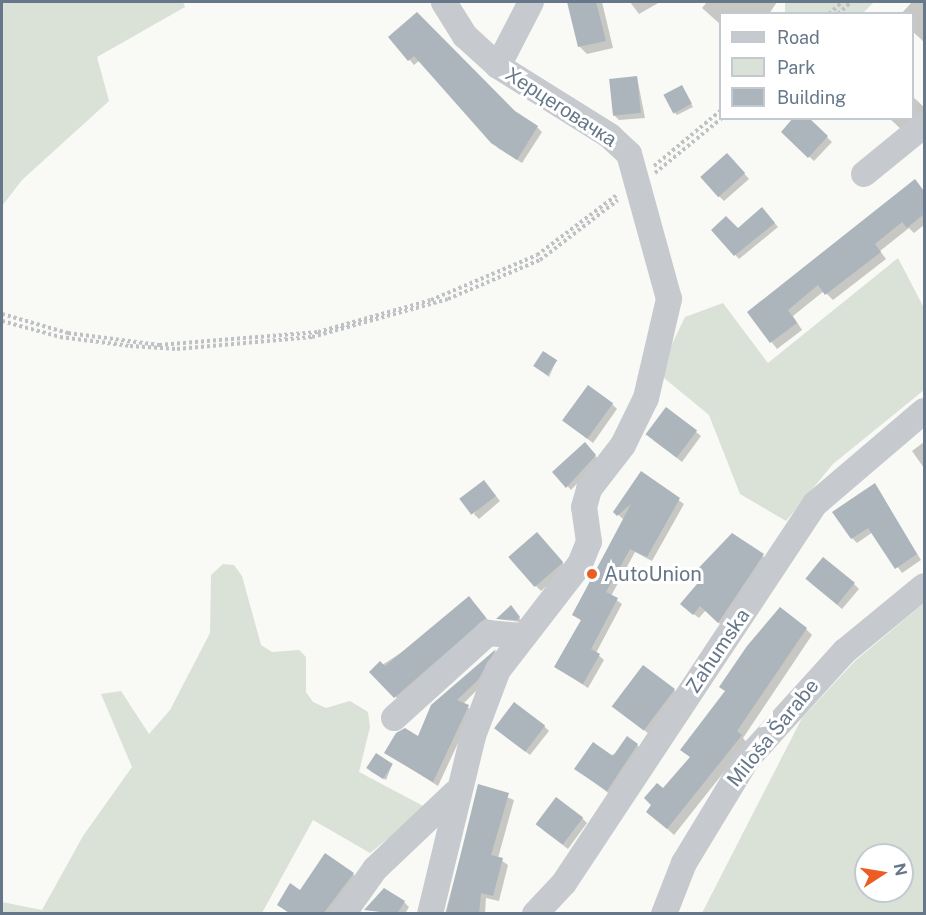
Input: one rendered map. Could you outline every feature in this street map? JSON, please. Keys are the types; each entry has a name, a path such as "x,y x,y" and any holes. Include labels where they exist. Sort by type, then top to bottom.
{"street":[{"name":"Херцеговачка","path":"444,2 465,36 498,66 610,136 628,154 668,284 664,336 646,398 622,445 589,489 584,507 589,542 580,564 523,636"},
{"path":"498,66 531,2"},
{"path":"864,174 924,125"},
{"name":"Zahumska","path":"535,914 564,883 815,504 924,411"},
{"name":"Miloša Šarabe","path":"664,914 695,843 747,759 837,658 924,586"},
{"path":"394,718 488,633 523,636"},
{"path":"430,914 454,794 498,670 523,636"},
{"path":"343,914 375,869 454,794"}],"path":[{"path":"649,170 719,112"},
{"path":"644,181 720,120"},
{"path":"2,314 68,333 159,345 318,332 431,300 537,255 624,192 540,260 448,299 312,337 177,349 130,346 60,337 2,321"}],"green space":[{"path":"2,2 183,2 185,7 97,57 109,101 22,180 2,206"},
{"path":"785,2 874,2 864,12 785,12"},
{"path":"898,258 924,308 924,390 833,464 786,521 740,494 709,415 658,373 685,317 723,303 768,363"},
{"path":"223,564 234,565 242,576 261,645 272,652 299,650 306,657 306,692 313,702 326,708 350,701 368,712 370,727 359,772 427,808 370,853 313,820 262,913 2,914 2,902 42,910 83,836 132,767 101,694 121,691 149,734 170,710 210,633 211,575"},
{"path":"924,603 924,913 702,913 802,718 855,661"}],"building":[{"path":"567,2 596,2 606,41 578,47"},
{"path":"417,12 515,111 538,126 517,160 491,143 414,56 408,61 388,37"},
{"path":"637,76 641,113 613,116 609,79"},
{"path":"682,85 692,104 673,113 663,95"},
{"path":"791,120 811,120 828,136 808,158 781,132"},
{"path":"727,153 745,173 718,197 700,177"},
{"path":"915,179 924,191 924,214 907,228 902,222 875,244 881,252 825,295 818,285 788,310 797,323 770,343 747,312"},
{"path":"762,207 775,223 734,256 711,230 726,216 738,228"},
{"path":"543,351 557,360 547,375 533,366"},
{"path":"588,385 613,403 587,439 562,421"},
{"path":"666,407 697,430 677,458 646,434"},
{"path":"585,442 596,455 566,488 552,472"},
{"path":"641,471 680,498 647,557 630,549 606,592 618,598 591,649 600,654 583,684 554,667 581,620 572,615 631,504 617,516 613,512"},
{"path":"484,480 496,496 471,515 459,499"},
{"path":"875,483 917,554 895,569 868,528 851,539 832,512"},
{"path":"537,532 563,562 535,587 508,557"},
{"path":"732,533 764,554 718,623 700,606 693,615 680,604 697,584 690,577"},
{"path":"823,557 855,583 837,605 805,579"},
{"path":"469,596 486,618 394,698 369,672 380,661 385,666"},
{"path":"511,605 520,617 517,620 496,619"},
{"path":"780,607 807,628 737,731 742,735 667,829 646,812 651,805 644,798 657,783 663,788 690,757 680,750 725,691 719,687 747,646"},
{"path":"496,649 478,680 457,700 469,705 433,782 384,753 396,733 405,728 418,736 431,705"},
{"path":"643,665 675,689 644,731 612,707"},
{"path":"514,702 545,725 525,752 494,728"},
{"path":"627,736 638,744 607,791 574,769 593,742 613,756"},
{"path":"376,753 393,764 383,779 366,768"},
{"path":"478,784 509,793 491,855 503,858 493,896 481,893 479,914 446,914"},
{"path":"556,797 583,817 563,845 536,824"},
{"path":"325,853 354,873 323,914 291,914 277,905 290,883 300,890"},
{"path":"384,888 405,901 397,914 364,910"}],"place":[{"name":"AutoUnion","path":"592,574"}]}
